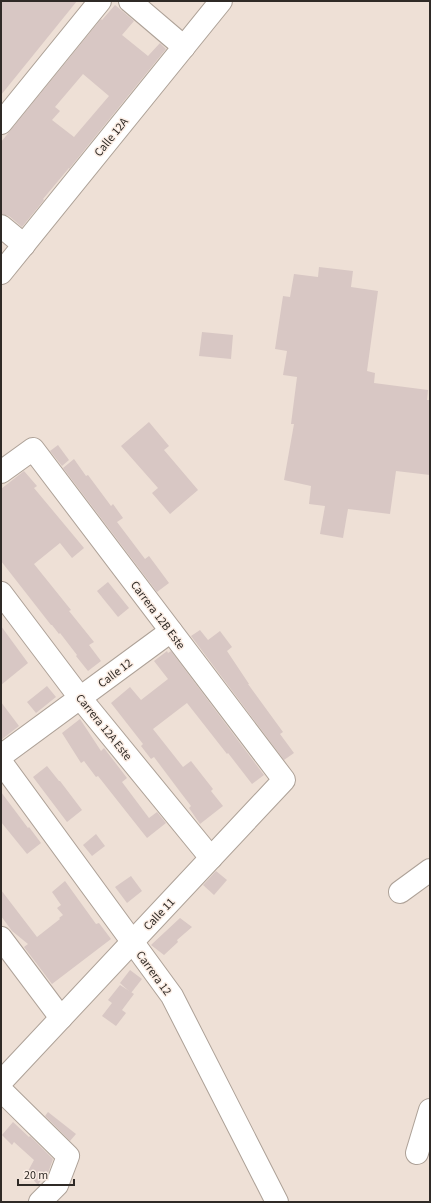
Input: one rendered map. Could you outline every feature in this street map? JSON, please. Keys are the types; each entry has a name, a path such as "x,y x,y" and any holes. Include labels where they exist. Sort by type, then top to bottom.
{"street":[{"path":"1,123 100,1"},
{"path":"130,1 184,47"},
{"name":"Calle 12A","path":"1,273 221,1"},
{"path":"1,226 24,245"},
{"name":"Carrera 12B Este","path":"1,472 33,449 284,780"},
{"name":"Carrera 12A Este","path":"1,593 81,698 211,858"},
{"name":"Calle 12","path":"1,756 171,631"},
{"name":"Carrera 12","path":"1,762 172,996 277,1202"},
{"name":"Calle 11","path":"1,1082 284,780"},
{"path":"400,892 430,870"},
{"path":"2,941 61,1018"},
{"path":"1,1090 68,1156 57,1185 40,1202"},
{"path":"417,1153 430,1110"}],"building":[{"path":"1,1 77,1 1,95"},
{"path":"115,5 134,21 122,35 148,56 160,43 166,49 43,199 44,200 22,227 9,216 1,214 1,142 101,19 102,20","holes":["83,74 109,96 74,137 52,120 60,111 55,107"]},
{"path":"319,267 353,271 351,287 378,291 367,371 375,373 374,383 428,390 427,400 430,400 430,475 396,471 390,514 348,509 343,538 320,534 325,506 309,504 311,486 284,480 294,424 291,424 297,377 283,375 287,351 275,349 283,296 290,297 294,274 318,277"},
{"path":"202,332 233,335 231,359 199,356"},
{"path":"149,422 169,446 164,450 198,490 170,514 152,493 158,488 121,446"},
{"path":"58,445 69,460 62,466 50,451"},
{"path":"74,459 86,476 88,475 111,506 113,504 123,518 117,522 145,559 149,556 169,583 157,592 63,468"},
{"path":"24,471 37,486 34,488 84,548 72,558 60,543 34,564 71,610 69,611 94,642 89,645 101,661 88,671 60,633 59,634 51,625 1,561 1,489"},
{"path":"108,582 129,608 118,617 97,591"},
{"path":"1,626 28,663 1,685"},
{"path":"200,630 208,640 220,631 232,647 227,651 248,684 283,732 280,734 294,753 284,760 191,636"},
{"path":"167,651 168,653 171,651 264,775 252,784 187,703 183,706 153,729 183,767 191,761 213,789 211,791 223,806 200,824 189,808 191,806 154,757 151,759 141,746 143,744 111,703 130,687 141,700 168,679 154,661"},
{"path":"47,686 56,697 36,713 27,702"},
{"path":"1,702 19,726 1,740"},
{"path":"80,719 101,751 104,748 127,778 122,782 149,818 157,812 166,823 147,838 98,776 96,777 84,761 81,763 62,733"},
{"path":"47,766 82,810 67,822 33,777"},
{"path":"1,792 41,843 27,854 1,822"},
{"path":"96,834 105,846 92,856 83,845"},
{"path":"216,871 227,880 214,895 203,885"},
{"path":"131,876 142,891 127,903 115,887"},
{"path":"65,881 96,924 99,923 111,939 52,984 24,947 28,944 12,931 1,916 1,890 37,937 63,915 57,908 61,905 52,892"},
{"path":"180,918 192,927 177,940 178,942 164,955 151,945"},
{"path":"130,970 142,979 131,993 120,983"},
{"path":"120,985 134,994 122,1010 126,1013 116,1026 102,1016 112,1003 108,1000"},
{"path":"48,1112 76,1134 70,1141 45,1116"},
{"path":"13,1122 29,1137 30,1136 53,1159 48,1173 46,1171 38,1185 27,1173 34,1160 14,1142 12,1145 2,1135"}]}
